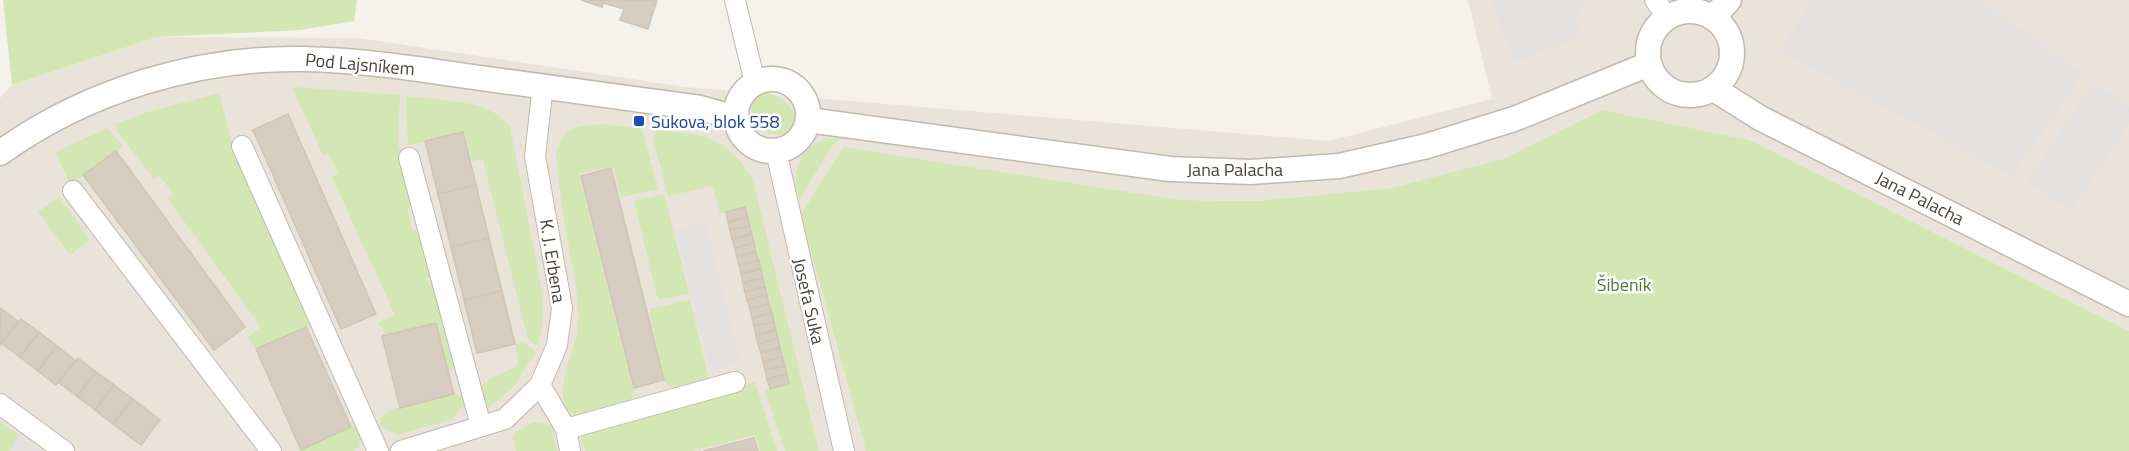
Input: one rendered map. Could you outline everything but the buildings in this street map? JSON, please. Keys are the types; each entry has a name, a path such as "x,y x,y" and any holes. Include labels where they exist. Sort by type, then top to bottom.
{"street":[{"path":"735,0 755,83"},
{"path":"1661,8 1721,9 1724,27 1733,53 1731,67 1724,79 1714,89 1688,96 1675,93 1663,86 1654,76 1649,64 1650,37 1657,26 1661,8"},
{"name":"Pod Lajsníkem","path":"0,153 68,112 143,82 224,64 261,60 342,61 543,85 700,108 736,118"},
{"name":"Jana Palacha","path":"808,120 1170,169 1251,172 1339,166 1427,146 1514,119 1649,64"},
{"path":"767,79 789,83 804,98 808,120 805,131 798,141 776,151 765,151 745,139 736,118 742,94 755,83 767,79"},
{"name":"K. J. Erbena","path":"401,451 505,419 540,385 558,345 562,308 535,156 543,85"},
{"name":"Jana Palacha","path":"1714,89 1760,118 2129,304"},
{"path":"242,146 378,451"},
{"name":"Josefa Suka","path":"776,151 844,451"},
{"path":"410,158 481,426"},
{"path":"73,191 271,451"},
{"path":"566,429 735,382"},
{"path":"540,385 566,429 570,451"},
{"path":"0,404 64,451"}],"shaded area":[{"path":"1468,0 2129,0 2129,331 1750,140 1602,110 1503,159 1391,188 1257,201 1178,200 801,215 866,451 0,451 0,98 12,85 157,37 359,38 685,87 1329,141 1492,99"},
{"path":"1491,0 1585,0 1576,21 1581,36 1515,62"},
{"path":"1813,0 1980,0 2083,73 2012,176 1780,51"},
{"path":"2094,83 2129,107 2129,124 2070,211 2027,182"},
{"path":"705,223 740,363 710,370 676,230"},
{"path":"18,435 40,451 10,451"}],"green space":[{"path":"3,0 357,0 354,21 300,30 157,37 12,85"},
{"path":"294,87 400,95 398,143 415,205 407,208 413,231 421,229 434,276 426,278 429,286 437,284 455,365 449,371 436,323 382,336 384,331 378,322 395,315 332,177 338,174 329,153 323,155 293,90"},
{"path":"761,92 777,97 790,107 795,121 786,135 770,134 756,120 751,108 752,102"},
{"path":"217,94 220,96 231,140 315,323 256,349 248,337 261,327 168,199 173,194 159,175 154,179 116,129 115,124 151,111"},
{"path":"406,96 462,102 476,106 489,110 510,126 543,297 543,320 538,347 528,339 483,160 472,161 464,132 408,146"},
{"name":"Šibeník","path":"1602,110 1750,140 2129,331 2129,451 866,451 801,215 843,147 1178,200 1257,201 1391,188 1503,159"},
{"path":"606,124 642,129 658,189 621,197 613,166 579,174 633,388 632,399 627,403 582,416 570,412 565,405 563,395 563,384 577,335 578,305 556,155 563,137 568,132 587,125"},
{"path":"107,128 123,146 70,185 56,152"},
{"path":"655,130 711,139 731,152 752,177 819,451 785,451 765,390 789,384 747,207 720,213 713,186 668,196 653,138"},
{"path":"841,138 833,145 799,199 796,176 803,156 818,143"},
{"path":"664,194 689,293 658,300 634,201"},
{"path":"59,197 90,240 70,255 38,212"},
{"path":"690,300 709,380 680,389 668,386 664,380 649,309"},
{"path":"523,342 536,352 512,389 488,408 480,393 482,387 493,377 515,368 518,362 515,344"},
{"path":"755,382 777,451 760,451 755,435 693,451 585,451 581,440 583,431"},
{"path":"454,394 462,396 468,405 461,407 453,419 397,435 380,426 382,416 390,410"},
{"path":"0,421 18,435 10,451 0,451"},
{"path":"533,422 551,425 557,451 516,451 513,438 516,432"},
{"path":"351,427 362,429 364,435 359,447 354,451 299,451"}],"place":[{"name":"Sukova, blok 558","path":"639,121"}]}
